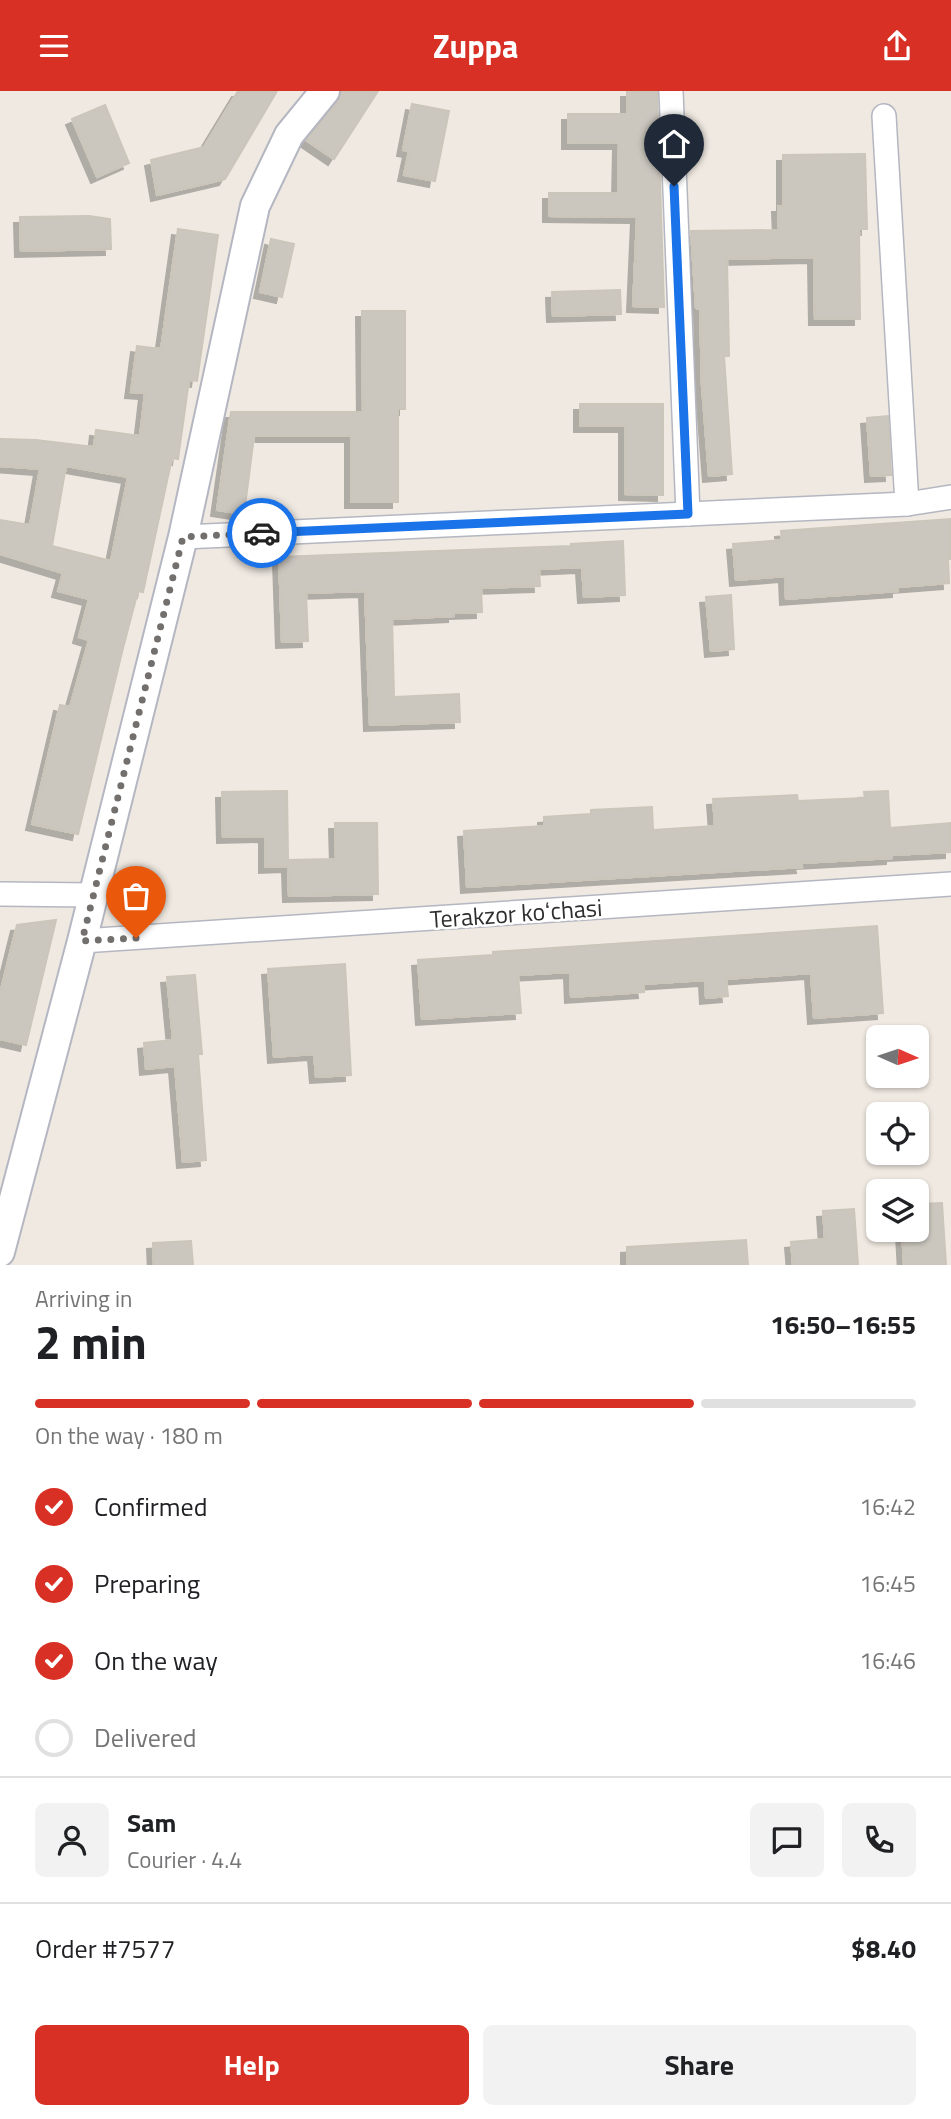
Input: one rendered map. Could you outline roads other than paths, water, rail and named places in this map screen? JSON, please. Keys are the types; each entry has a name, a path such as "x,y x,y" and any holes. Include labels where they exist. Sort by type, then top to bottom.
{"street":[{"path":"0,1252 7,1203 49,1069 183,537 255,206 289,135 325,91"},
{"path":"671,91 688,514"},
{"path":"884,116 908,504"},
{"path":"183,537 908,504 951,497"},
{"name":"Terakzor koʻchasi","path":"82,941 951,884"},
{"path":"0,894 93,895"}]}
